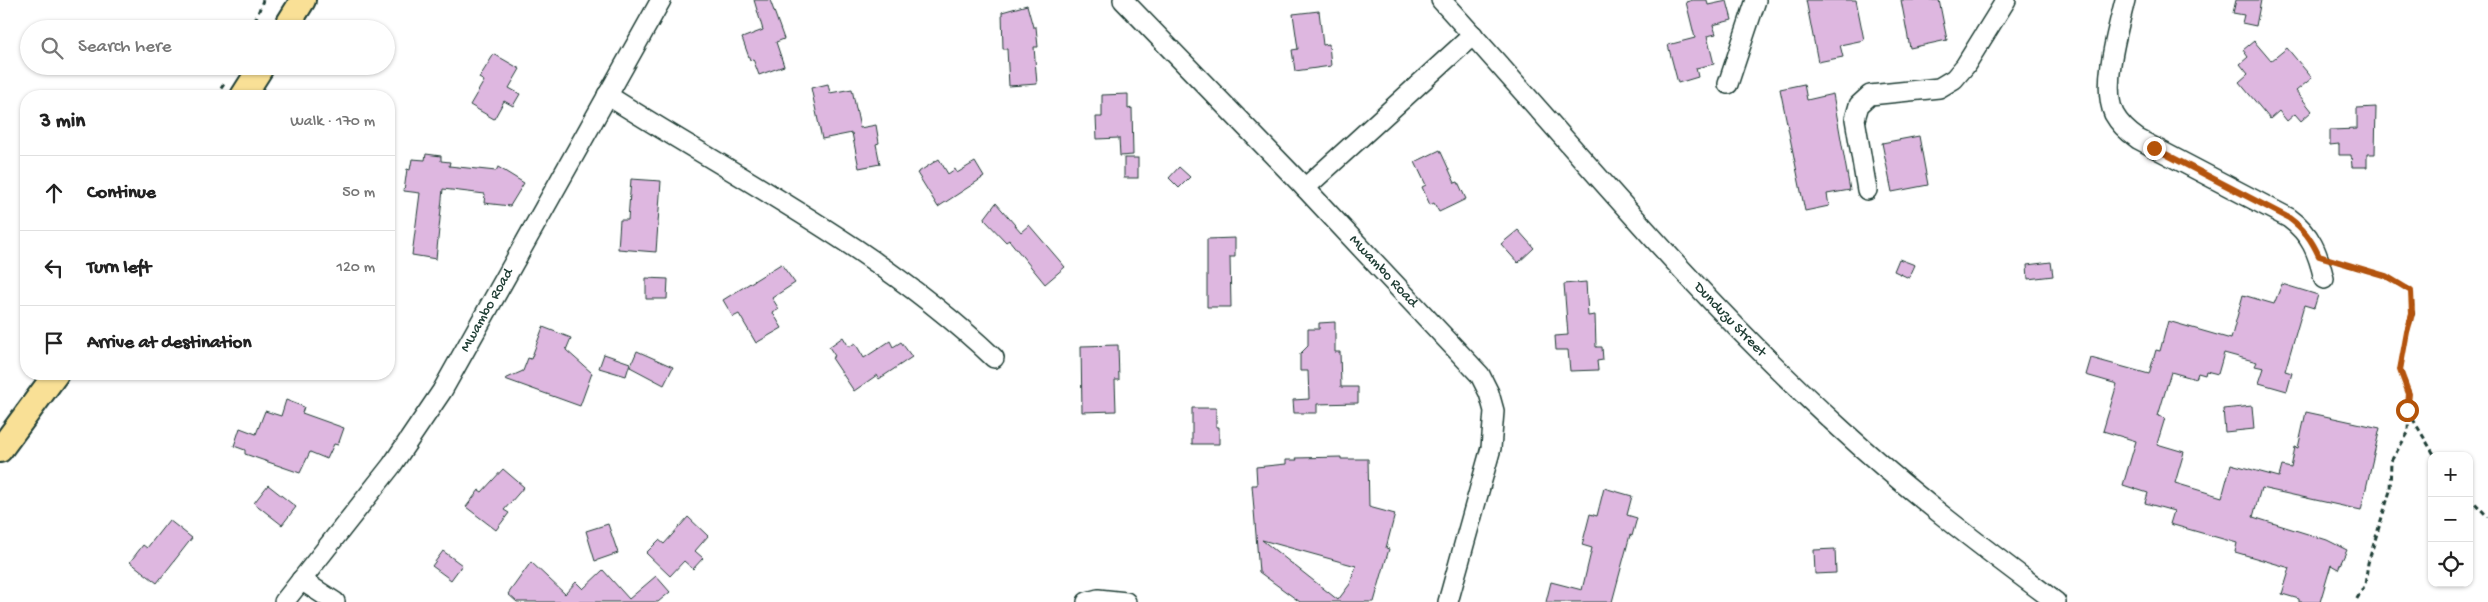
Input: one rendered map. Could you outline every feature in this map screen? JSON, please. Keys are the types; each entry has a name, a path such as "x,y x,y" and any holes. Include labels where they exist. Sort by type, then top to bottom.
{"main road":[{"path":"291,20 303,0"},
{"path":"247,90 256,75"},
{"path":"0,450 52,380"}],"street":[{"name":"Mwambo Road","path":"284,602 397,458 442,391 661,0"},
{"name":"Mwambo Road","path":"1123,0 1305,188 1480,375 1489,393 1494,411 1491,448 1448,602"},
{"name":"Dunduzu Street","path":"1441,0 1707,297 1772,364 1839,428 1901,482 1980,546 2056,602"},
{"path":"1728,84 1756,0"},
{"path":"1867,190 1855,119 1859,105 1870,95 1939,88 1954,79 1965,66 2006,0"},
{"path":"2120,1 2109,92 2114,113 2124,128 2154,148 2289,218 2302,228 2312,241 2319,256 2324,279"},
{"path":"1305,188 1473,35"},
{"path":"607,95 887,270 964,328 994,358"},
{"path":"301,580 335,602"},
{"path":"1087,602 1098,599 1126,602"}],"path":[{"path":"255,20 263,0"},
{"path":"2319,256 2386,276 2411,291 2412,314 2400,370 2409,394 2407,410 2408,433 2391,461 2390,491 2368,563 2366,585 2355,602"},
{"path":"2407,410 2433,452"},
{"path":"2473,501 2488,517"}],"building":[{"path":"754,0 770,0 784,39 776,42 784,66 759,75 753,59 750,60 742,38 763,30"},
{"path":"1707,0 1708,5 1727,1 1732,20 1713,25 1716,34 1707,36 1714,64 1696,68 1698,77 1678,83 1668,45 1695,38 1686,2"},
{"path":"1806,0 1856,0 1864,40 1840,45 1843,57 1818,62"},
{"path":"1901,0 1939,0 1947,40 1910,48"},
{"path":"2236,0 2261,0 2256,26 2242,23 2244,15 2233,13"},
{"path":"1027,5 1033,27 1036,27 1038,47 1034,47 1037,84 1009,86 1007,49 1003,49 1002,12"},
{"path":"1319,11 1323,45 1329,44 1331,66 1295,71 1292,50 1298,49 1293,14"},
{"path":"2254,41 2271,61 2287,48 2312,78 2296,91 2312,111 2301,121 2295,114 2287,121 2279,111 2270,119 2239,82 2248,74 2240,64 2248,57 2243,50"},
{"path":"494,54 520,69 509,88 520,94 513,106 504,101 494,119 470,105 484,81 479,78"},
{"path":"828,84 830,93 852,89 860,128 876,125 879,143 876,144 880,164 859,168 852,133 822,139 811,88"},
{"path":"1804,84 1807,100 1833,94 1850,190 1827,194 1829,206 1805,211 1780,89"},
{"path":"1128,94 1128,109 1132,108 1133,155 1120,156 1119,138 1097,139 1096,117 1102,117 1102,95"},
{"path":"2376,107 2375,154 2367,154 2367,167 2352,167 2351,155 2339,155 2339,144 2330,145 2330,130 2357,129 2357,108"},
{"path":"1919,136 1928,185 1892,192 1882,143"},
{"path":"1440,150 1455,183 1458,182 1466,199 1439,212 1434,203 1430,205 1422,187 1426,185 1415,162"},
{"path":"426,154 441,156 441,161 450,162 449,166 496,171 498,167 524,183 510,206 484,203 485,194 443,189 436,259 412,255 420,193 404,191 407,169 410,170 412,159 425,160"},
{"path":"1124,158 1138,158 1138,178 1124,178"},
{"path":"939,159 948,174 955,169 957,173 975,162 984,177 938,207 917,173"},
{"path":"1179,167 1190,177 1179,188 1169,178"},
{"path":"631,179 661,181 656,252 618,249 620,220 628,220"},
{"path":"996,203 1021,232 1029,225 1065,267 1045,284 1009,240 1006,242 984,219"},
{"path":"1518,230 1534,248 1518,263 1501,244"},
{"path":"1235,238 1235,257 1230,257 1231,307 1207,307 1207,239"},
{"path":"1899,259 1915,265 1909,278 1894,271"},
{"path":"2051,262 2053,276 2028,279 2027,265"},
{"path":"781,264 795,283 772,298 779,309 773,313 782,328 756,343 739,314 733,317 723,300"},
{"path":"646,278 668,279 667,299 646,299"},
{"path":"1586,282 1588,316 1595,315 1596,347 1602,347 1603,360 1597,361 1598,370 1570,371 1568,350 1556,350 1555,336 1568,335 1564,284"},
{"path":"2282,284 2318,295 2314,308 2304,305 2285,371 2292,373 2287,391 2259,383 2264,368 2255,366 2257,362 2224,353 2218,374 2206,371 2205,375 2198,373 2196,379 2171,372 2158,416 2165,418 2157,444 2184,452 2175,483 2222,497 2231,464 2279,477 2282,466 2291,468 2295,447 2298,448 2306,412 2380,428 2361,510 2261,488 2253,517 2327,540 2347,550 2338,569 2331,565 2320,602 2299,602 2299,599 2282,594 2290,568 2235,552 2237,543 2170,524 2174,511 2145,503 2148,493 2123,485 2136,441 2103,431 2117,384 2086,375 2091,358 2149,374 2156,350 2160,351 2168,321 2231,339 2243,295 2274,304"},
{"path":"1335,322 1335,352 1340,352 1341,387 1358,387 1358,403 1317,404 1317,413 1294,413 1293,400 1309,399 1308,371 1300,371 1300,354 1308,346 1308,329 1319,329 1319,323"},
{"path":"543,327 571,338 566,350 592,373 580,406 505,379 523,371 528,358 531,359"},
{"path":"843,337 849,347 855,343 864,358 890,341 893,347 901,342 912,357 879,379 877,375 854,391 832,358 835,356 829,347"},
{"path":"1118,345 1119,380 1115,380 1116,411 1082,412 1081,346"},
{"path":"637,351 673,367 664,385 630,367"},
{"path":"604,354 630,363 626,376 599,368"},
{"path":"286,400 304,407 302,413 344,428 338,445 334,444 327,459 310,452 300,473 245,454 245,450 234,446 240,428 256,434 265,411 281,416"},
{"path":"2252,406 2254,429 2225,432 2223,409"},
{"path":"1192,408 1216,408 1216,427 1219,427 1219,444 1192,444"},
{"path":"1341,457 1341,459 1368,459 1369,507 1395,514 1386,548 1389,549 1374,602 1300,602 1259,572 1252,485 1257,485 1256,467 1286,464 1286,460 1297,460 1296,458","holes":["1262,540 1356,566 1350,584 1338,600"]},
{"path":"503,469 524,487 504,510 509,513 496,530 466,507 479,490 482,492"},
{"path":"268,485 296,507 282,525 254,503"},
{"path":"1604,488 1632,496 1627,515 1637,518 1632,536 1630,535 1612,602 1546,602 1551,582 1582,590 1592,548 1582,545 1590,514 1597,516"},
{"path":"688,517 708,536 695,551 703,558 693,569 684,561 670,576 646,553 659,540 664,544"},
{"path":"169,520 192,538 157,583 130,562 143,545 147,548"},
{"path":"608,524 618,553 595,561 586,531"},
{"path":"1835,549 1836,573 1815,574 1814,550"},
{"path":"443,551 462,565 451,580 432,566"},
{"path":"531,562 565,594 576,582 583,589 603,570 629,599 656,576 670,592 658,602 517,602 508,594"}],"route":[{"path":"2154,148 2289,218 2302,228 2312,241 2319,256 2386,276 2411,291 2412,314 2400,370 2409,394 2407,410"}]}
